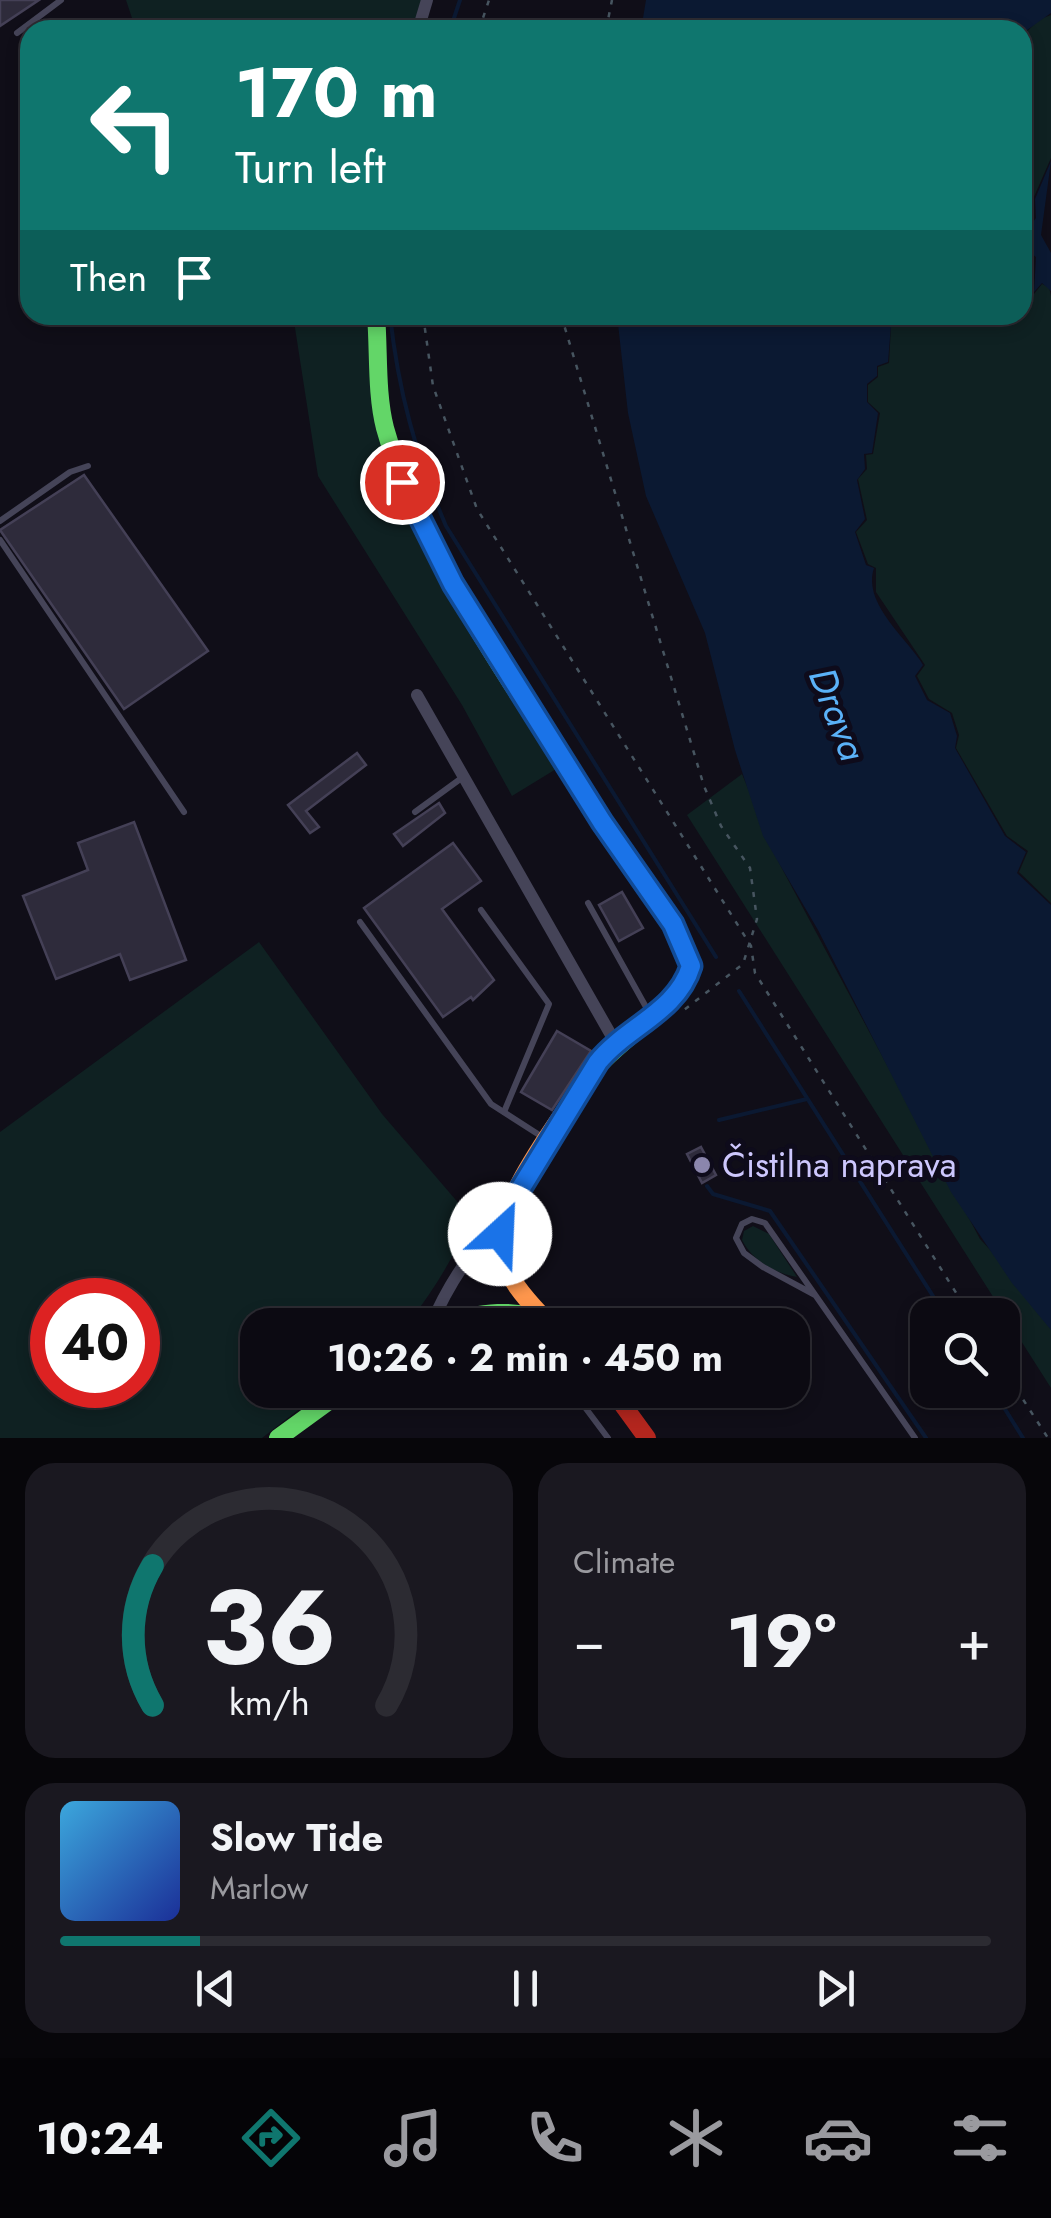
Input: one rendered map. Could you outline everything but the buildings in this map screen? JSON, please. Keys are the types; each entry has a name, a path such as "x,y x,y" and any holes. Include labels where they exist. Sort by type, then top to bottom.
{"street":[{"path":"377,325 382,408 392,459 410,504 453,584 687,953 691,966 686,981 652,1017 614,1042 505,1214 478,1243 439,1308"},
{"path":"417,695 614,1042"},
{"path":"505,1214 502,1255 519,1292 536,1308"},
{"path":"278,1438 319,1408"},
{"path":"625,1408 647,1438"}],"lane":[{"path":"34,20 61,0"},
{"path":"0,522 70,472 88,466"},
{"path":"0,540 184,812"},
{"path":"415,812 464,776"},
{"path":"588,903 652,1017"},
{"path":"481,910 550,1004 504,1112"},
{"path":"360,922 490,1104 550,1142"},
{"path":"816,1295 744,1253 736,1238 742,1224 752,1219 764,1222 816,1295 916,1438"},
{"path":"586,1408 608,1438"}],"path":[{"path":"424,325 433,386 477,509 751,946 755,973 959,1298"},
{"path":"563,325 704,786 720,826 750,868 757,919 743,964 674,1018 652,1017"},
{"path":"1020,1394 1048,1438"}],"shaded area":[{"path":"126,0 426,0 419,20 133,20"},
{"path":"1051,15 1051,158 1033,199 1032,220 1032,26"},
{"path":"1032,255 1034,294 1042,284 1049,287 1051,903 1019,872 1028,851 1007,836 956,748 959,735 952,713 929,699 917,676 925,665 876,592 876,568 868,564 856,532 867,520 858,479 867,469 866,455 873,454 880,413 868,402 868,385 878,377 878,367 889,363 891,326 1032,325"},
{"path":"295,325 372,325 391,464 561,766 512,796 462,705 318,476"},
{"path":"742,774 779,863 980,1239 1051,1315 1051,1388 1020,1339 1020,1298 994,1298 687,815"},
{"path":"259,942 382,1114 467,1213 461,1238 444,1271 419,1308 240,1308 240,1408 301,1408 262,1438 0,1438 0,1132"},
{"path":"753,1226 769,1234 797,1277 772,1269 752,1254 742,1240 744,1231"}],"water":[{"path":"646,0 1051,0 1051,13 1032,27 1032,20 643,20"},
{"path":"1051,161 1041,235 1051,253 1051,291 1042,283 1034,292 1035,199"},
{"name":"Drava","path":"618,325 891,325 888,362 877,366 877,376 867,384 867,402 878,413 872,453 864,454 865,469 857,480 865,519 855,532 866,565 874,568 874,595 880,607 923,665 915,676 927,700 950,713 957,736 955,748 1005,836 1026,852 1017,873 1051,905 1051,1330 1012,1283 951,1192 818,930 763,836 735,750 705,633 646,496 628,413"}],"waterway":[{"path":"453,20 460,0"},
{"path":"391,325 410,422 446,526 716,957"},
{"path":"739,991 934,1298"},
{"path":"719,1120 807,1099"},
{"path":"707,1186 713,1194 770,1211 926,1438"},
{"path":"1004,1408 1023,1438"}],"traffic: fast":[{"path":"376,325 385,428 402,479 449,580 661,909 691,966 669,1000 609,1055 582,1086"},
{"path":"278,1438 319,1408"}],"traffic: slow":[{"path":"535,1308 507,1270 501,1233 529,1166 582,1086"}],"traffic: jam":[{"path":"625,1408 647,1438"}],"place":[{"name":"Čistilna naprava","path":"702,1165"}],"route":[{"path":"402,482 453,584 602,822 673,924 691,966 676,996 614,1042 598,1062 505,1214 500,1234"}]}
